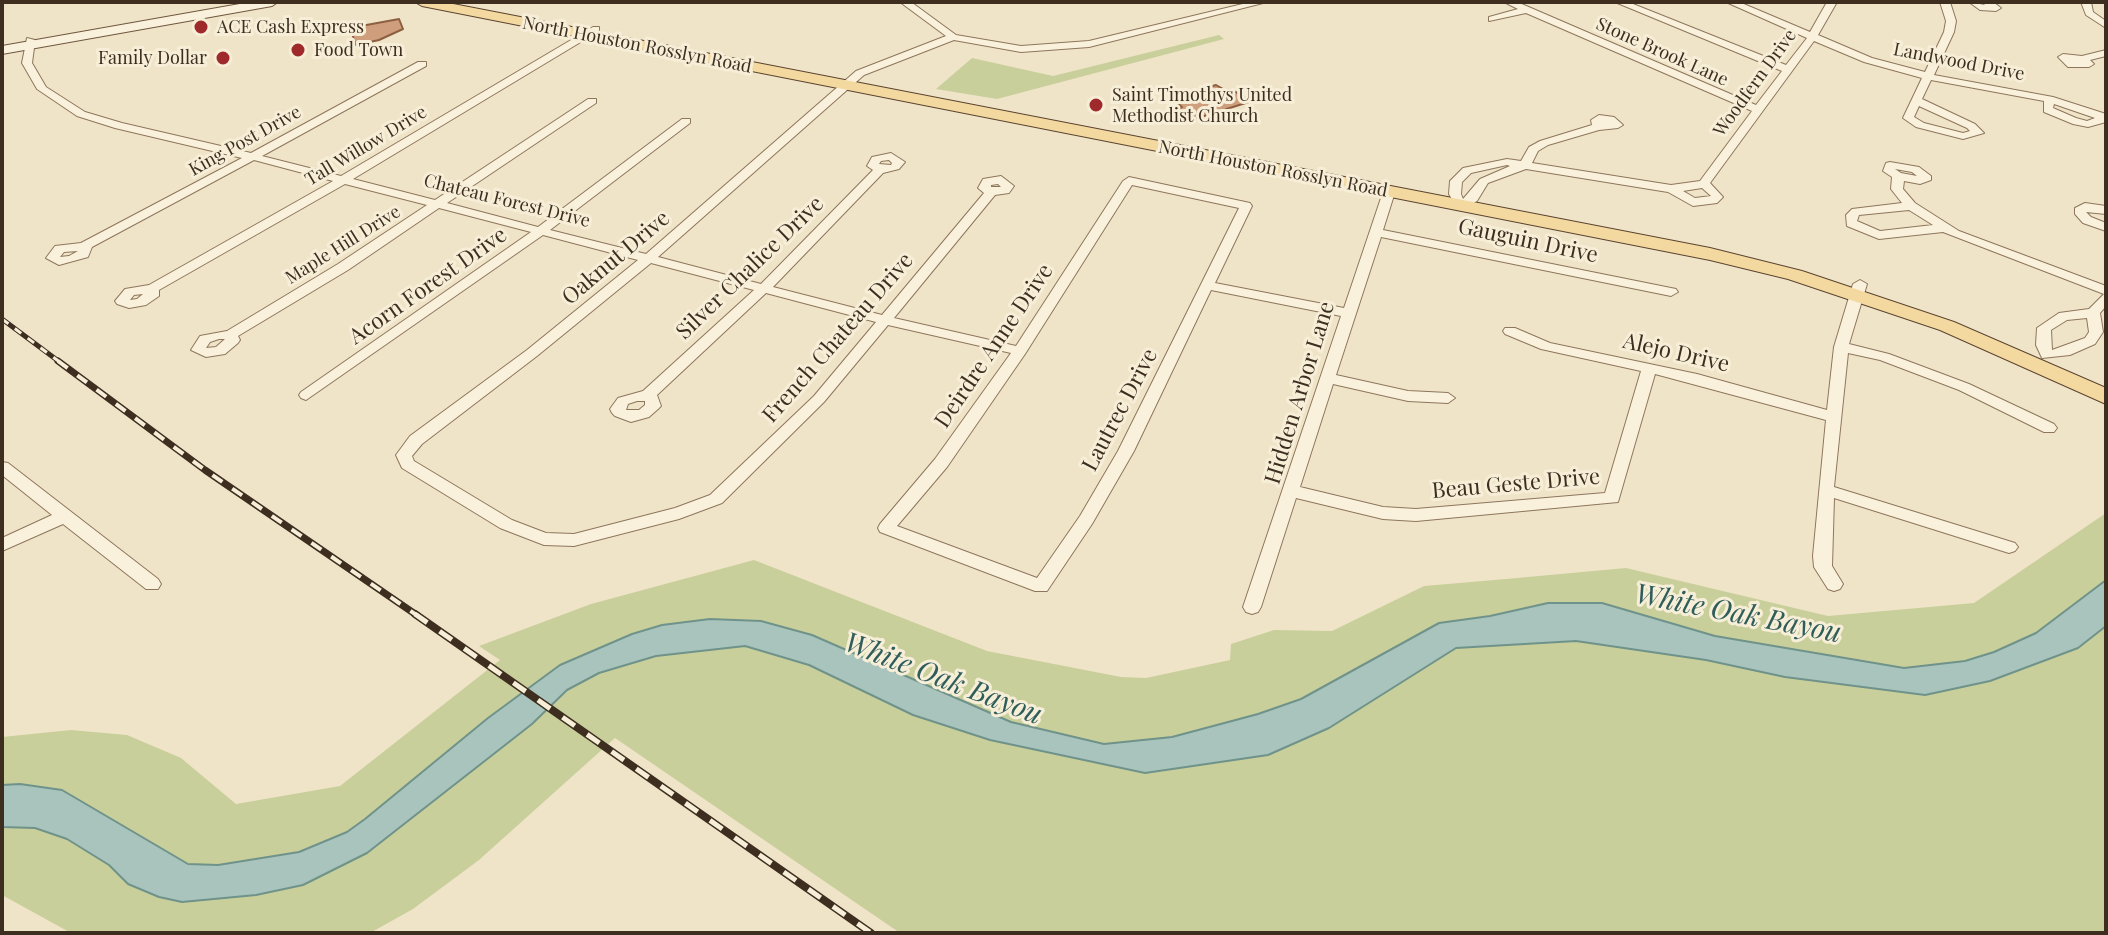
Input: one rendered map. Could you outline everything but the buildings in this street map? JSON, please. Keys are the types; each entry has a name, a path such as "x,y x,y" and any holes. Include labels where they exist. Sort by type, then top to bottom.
{"main road":[{"path":"222,8 244,2"},
{"path":"2,47 272,2"},
{"name":"North Houston Rosslyn Road","path":"422,2 454,5 1655,238 1858,289 1947,326 2106,380"},
{"name":"North Houston Rosslyn Road","path":"1301,170 1389,192 1463,199"},
{"name":"North Houston Rosslyn Road","path":"2044,361 2106,397"}],"street":[{"path":"905,2 953,37 1021,49 1089,44 1234,5 1262,2"},
{"name":"Stone Brook Lane","path":"1509,2 1758,110"},
{"path":"1620,2 1787,69"},
{"name":"Landwood Drive","path":"1731,2 1868,60 1930,77 2049,99 2048,110 2073,121 2088,124 2106,118"},
{"name":"Woodfern Drive","path":"1525,165 1492,176 1463,199 1456,181 1467,170 1495,163 1525,165 1671,189 1704,184 1812,37 1832,2"},
{"path":"1917,101 1971,126 1978,133 1963,136 1908,118 1949,32 1951,21 1945,2"},
{"path":"1970,2 1984,8 1996,8 1987,2"},
{"path":"2086,2 2089,13 2104,23"},
{"path":"1492,19 1527,10"},
{"name":"Tall Willow Drive","path":"152,289 344,180 590,32"},
{"name":"Oaknut Drive","path":"404,455 416,440 532,353 649,258 851,82 886,62 953,37"},
{"name":"Chateau Forest Drive","path":"30,42 27,63 32,77 52,98 81,114 886,320 1020,351"},
{"path":"2083,59 2106,53"},
{"name":"King Post Drive","path":"84,246 422,64"},
{"name":"Maple Hill Drive","path":"230,335 439,205 592,101"},
{"name":"Acorn Forest Drive","path":"306,395 542,230 686,121"},
{"path":"1525,165 1533,149 1544,143 1599,126"},
{"name":"Silver Chalice Drive","path":"647,396 765,287 880,169"},
{"path":"1898,176 1897,189 1911,206 1944,228 2012,258 2106,291"},
{"name":"Lautrec Drive","path":"886,528 1041,586 1086,520 1126,451 1246,206 1129,181"},
{"name":"Deirdre Anne Drive","path":"886,528 941,463 1020,351 1129,181"},
{"name":"Woodfern Drive","path":"1671,189 1693,202 1717,197 1704,184"},
{"name":"French Chateau Drive","path":"404,455 408,464 506,524 523,534 544,539 574,540 679,513 716,499 819,399 991,192"},
{"name":"Hidden Arbor Lane","path":"1252,607 1389,192"},
{"path":"1911,206 1856,212 1852,215 1851,223 1879,235 1944,228"},
{"path":"2106,210 2092,207 2079,211 2087,220 2106,227"},
{"name":"Gauguin Drive","path":"1376,232 1671,292"},
{"path":"1209,286 1347,313"},
{"path":"1834,584 1823,567 1822,556 1826,490 1841,347 1858,289"},
{"path":"2093,313 2096,332 2092,339 2044,361 2044,328 2064,316 2093,313 2106,298"},
{"name":"Alejo Drive","path":"1510,331 1546,346 1649,368 1834,417"},
{"path":"1841,347 1884,357 1964,387 2049,428"},
{"name":"Beau Geste Drive","path":"1292,491 1383,513 1416,515 1612,498 1649,368"},
{"path":"1328,378 1408,396 1448,398"},
{"path":"2,467 152,584"},
{"path":"1826,490 2009,547"},
{"path":"2,545 65,516"}],"green space":[{"path":"1219,35 1224,39 997,99 936,89 972,58 1053,76"},
{"path":"2106,513 2106,933 900,933 615,738 479,860 413,909 370,933 71,933 2,895 2,737 71,730 127,735 181,758 236,804 340,786 500,660 479,646 591,604 754,560 987,651 1121,677 1146,678 1230,660 1231,644 1274,630 1332,631 1424,586 1626,568 1828,616 1974,603"}],"water":[{"path":"2106,580 2106,626 2078,648 1990,681 1925,695 1785,677 1706,660 1576,641 1456,648 1329,728 1268,755 1145,773 990,740 913,715 809,665 745,646 656,656 599,673 567,690 532,724 367,853 303,885 256,895 182,902 159,897 128,884 109,865 67,839 35,828 2,827 2,785 20,784 62,790 188,864 218,865 299,852 347,832 488,718 560,665 632,634 662,625 710,619 761,621 812,635 1011,722 1104,744 1172,737 1258,714 1301,699 1439,623 1548,603 1602,603 1715,636 1904,668 1965,661 1994,652 2036,633"}],"railway":[{"path":"2,319 61,363"},
{"path":"58,361 205,470 418,616"},
{"path":"415,614 871,933"}],"place":[{"name":"ACE Cash Express","path":"201,27"},
{"name":"Food Town","path":"298,50"},
{"name":"Family Dollar","path":"223,58"},
{"name":"Saint Timothys United Methodist Church","path":"1096,105"}],"water label":[{"name":"White Oak Bayou","path":"1738,614"},
{"name":"White Oak Bayou","path":"943,679"}]}
